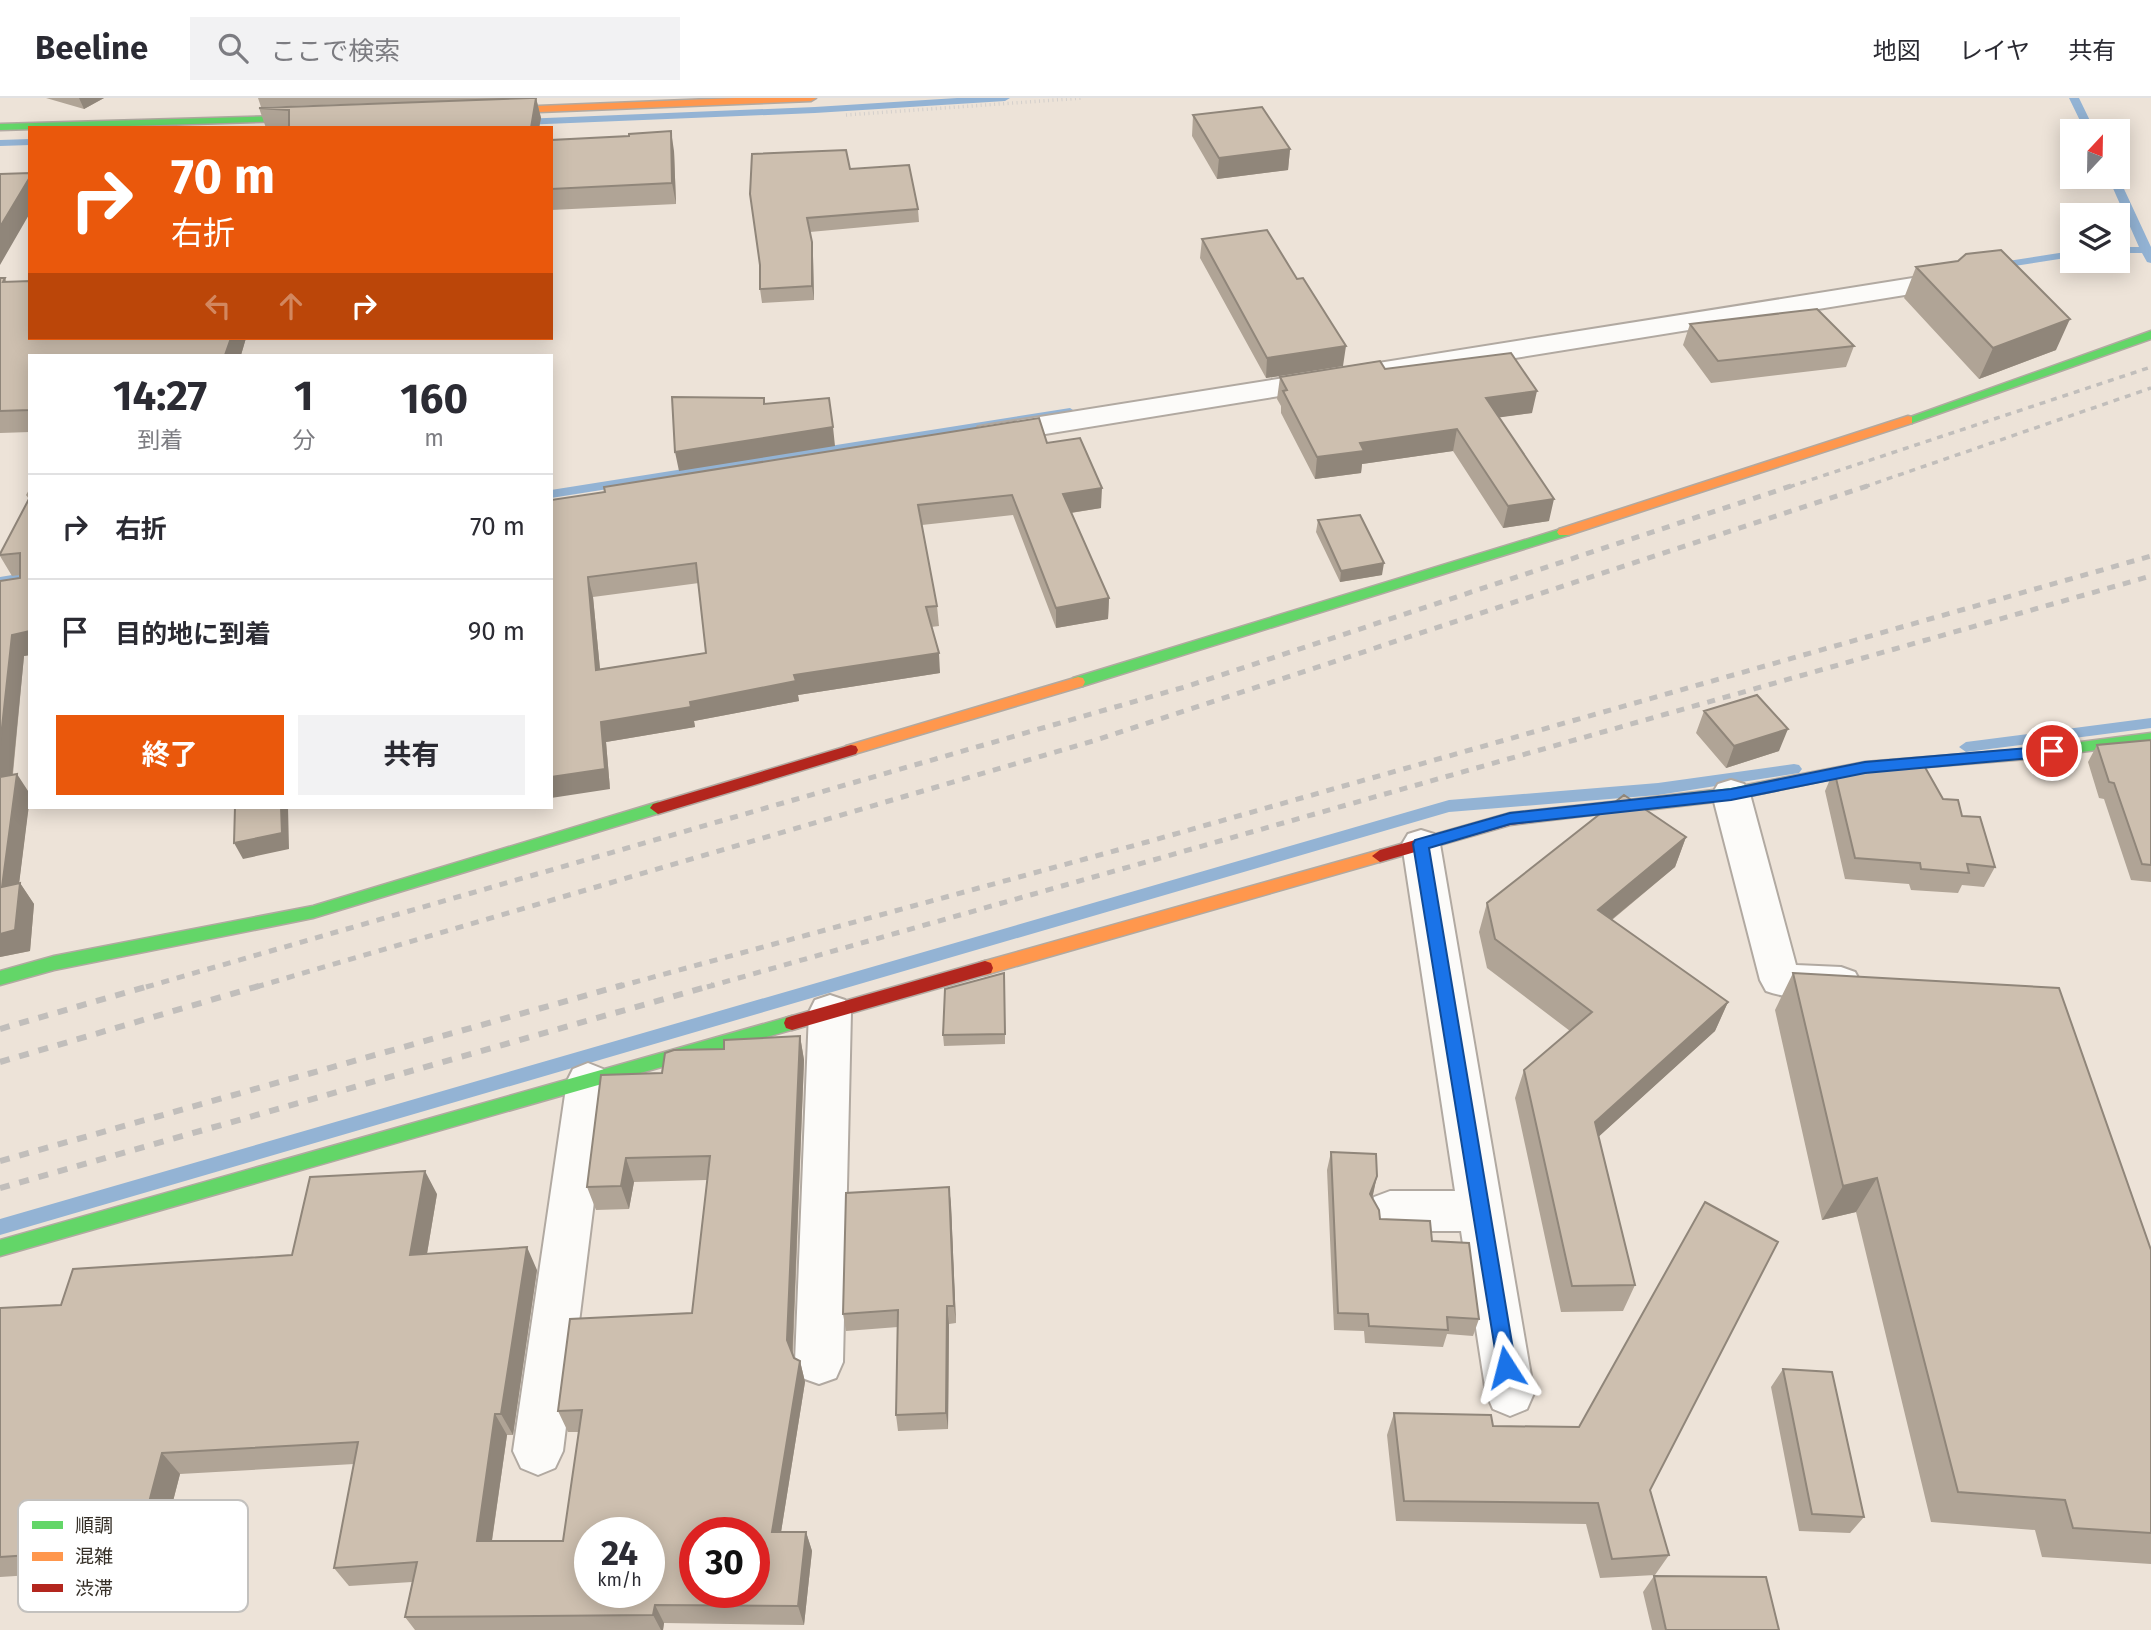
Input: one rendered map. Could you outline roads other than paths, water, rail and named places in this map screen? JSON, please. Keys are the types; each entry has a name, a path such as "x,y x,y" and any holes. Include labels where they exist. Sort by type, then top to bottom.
{"street":[{"path":"477,112 811,98"},
{"path":"33,126 327,117"},
{"path":"0,127 28,126"},
{"path":"958,439 1938,282"},
{"path":"0,978 54,963 326,908 1402,583 1989,393 2151,335"},
{"path":"0,1248 1510,819 1731,794 1865,768 2027,754 2151,738"},
{"path":"1731,794 1780,980 1877,985"},
{"path":"1421,844 1510,1393"},
{"path":"819,1362 830,1012"},
{"path":"538,1451 588,1081"},
{"path":"1390,1211 1481,1211"}],"waterway":[{"path":"522,122 815,110 1005,98"},
{"path":"2074,98 2084,119"},
{"path":"0,143 28,142"},
{"path":"2118,189 2146,250"},
{"path":"2130,250 2146,250"},
{"path":"2146,250 2151,260"},
{"path":"1995,266 2060,256"},
{"path":"553,494 1070,412"},
{"path":"0,581 28,576"},
{"path":"1966,747 2151,723"},
{"path":"0,1227 1449,806 1658,789 1794,769"}],"railway":[{"path":"1789,487 2151,367"},
{"path":"1865,486 2151,388"},
{"path":"146,987 1188,686 1794,485"},
{"path":"1865,486 1870,485"},
{"path":"256,987 1093,741 1865,486"},
{"path":"617,987 1147,842 2151,556"},
{"path":"707,987 2151,576"},
{"path":"0,1029 152,985"},
{"path":"0,1062 262,985"},
{"path":"0,1161 623,985"},
{"path":"0,1188 713,985"}]}
